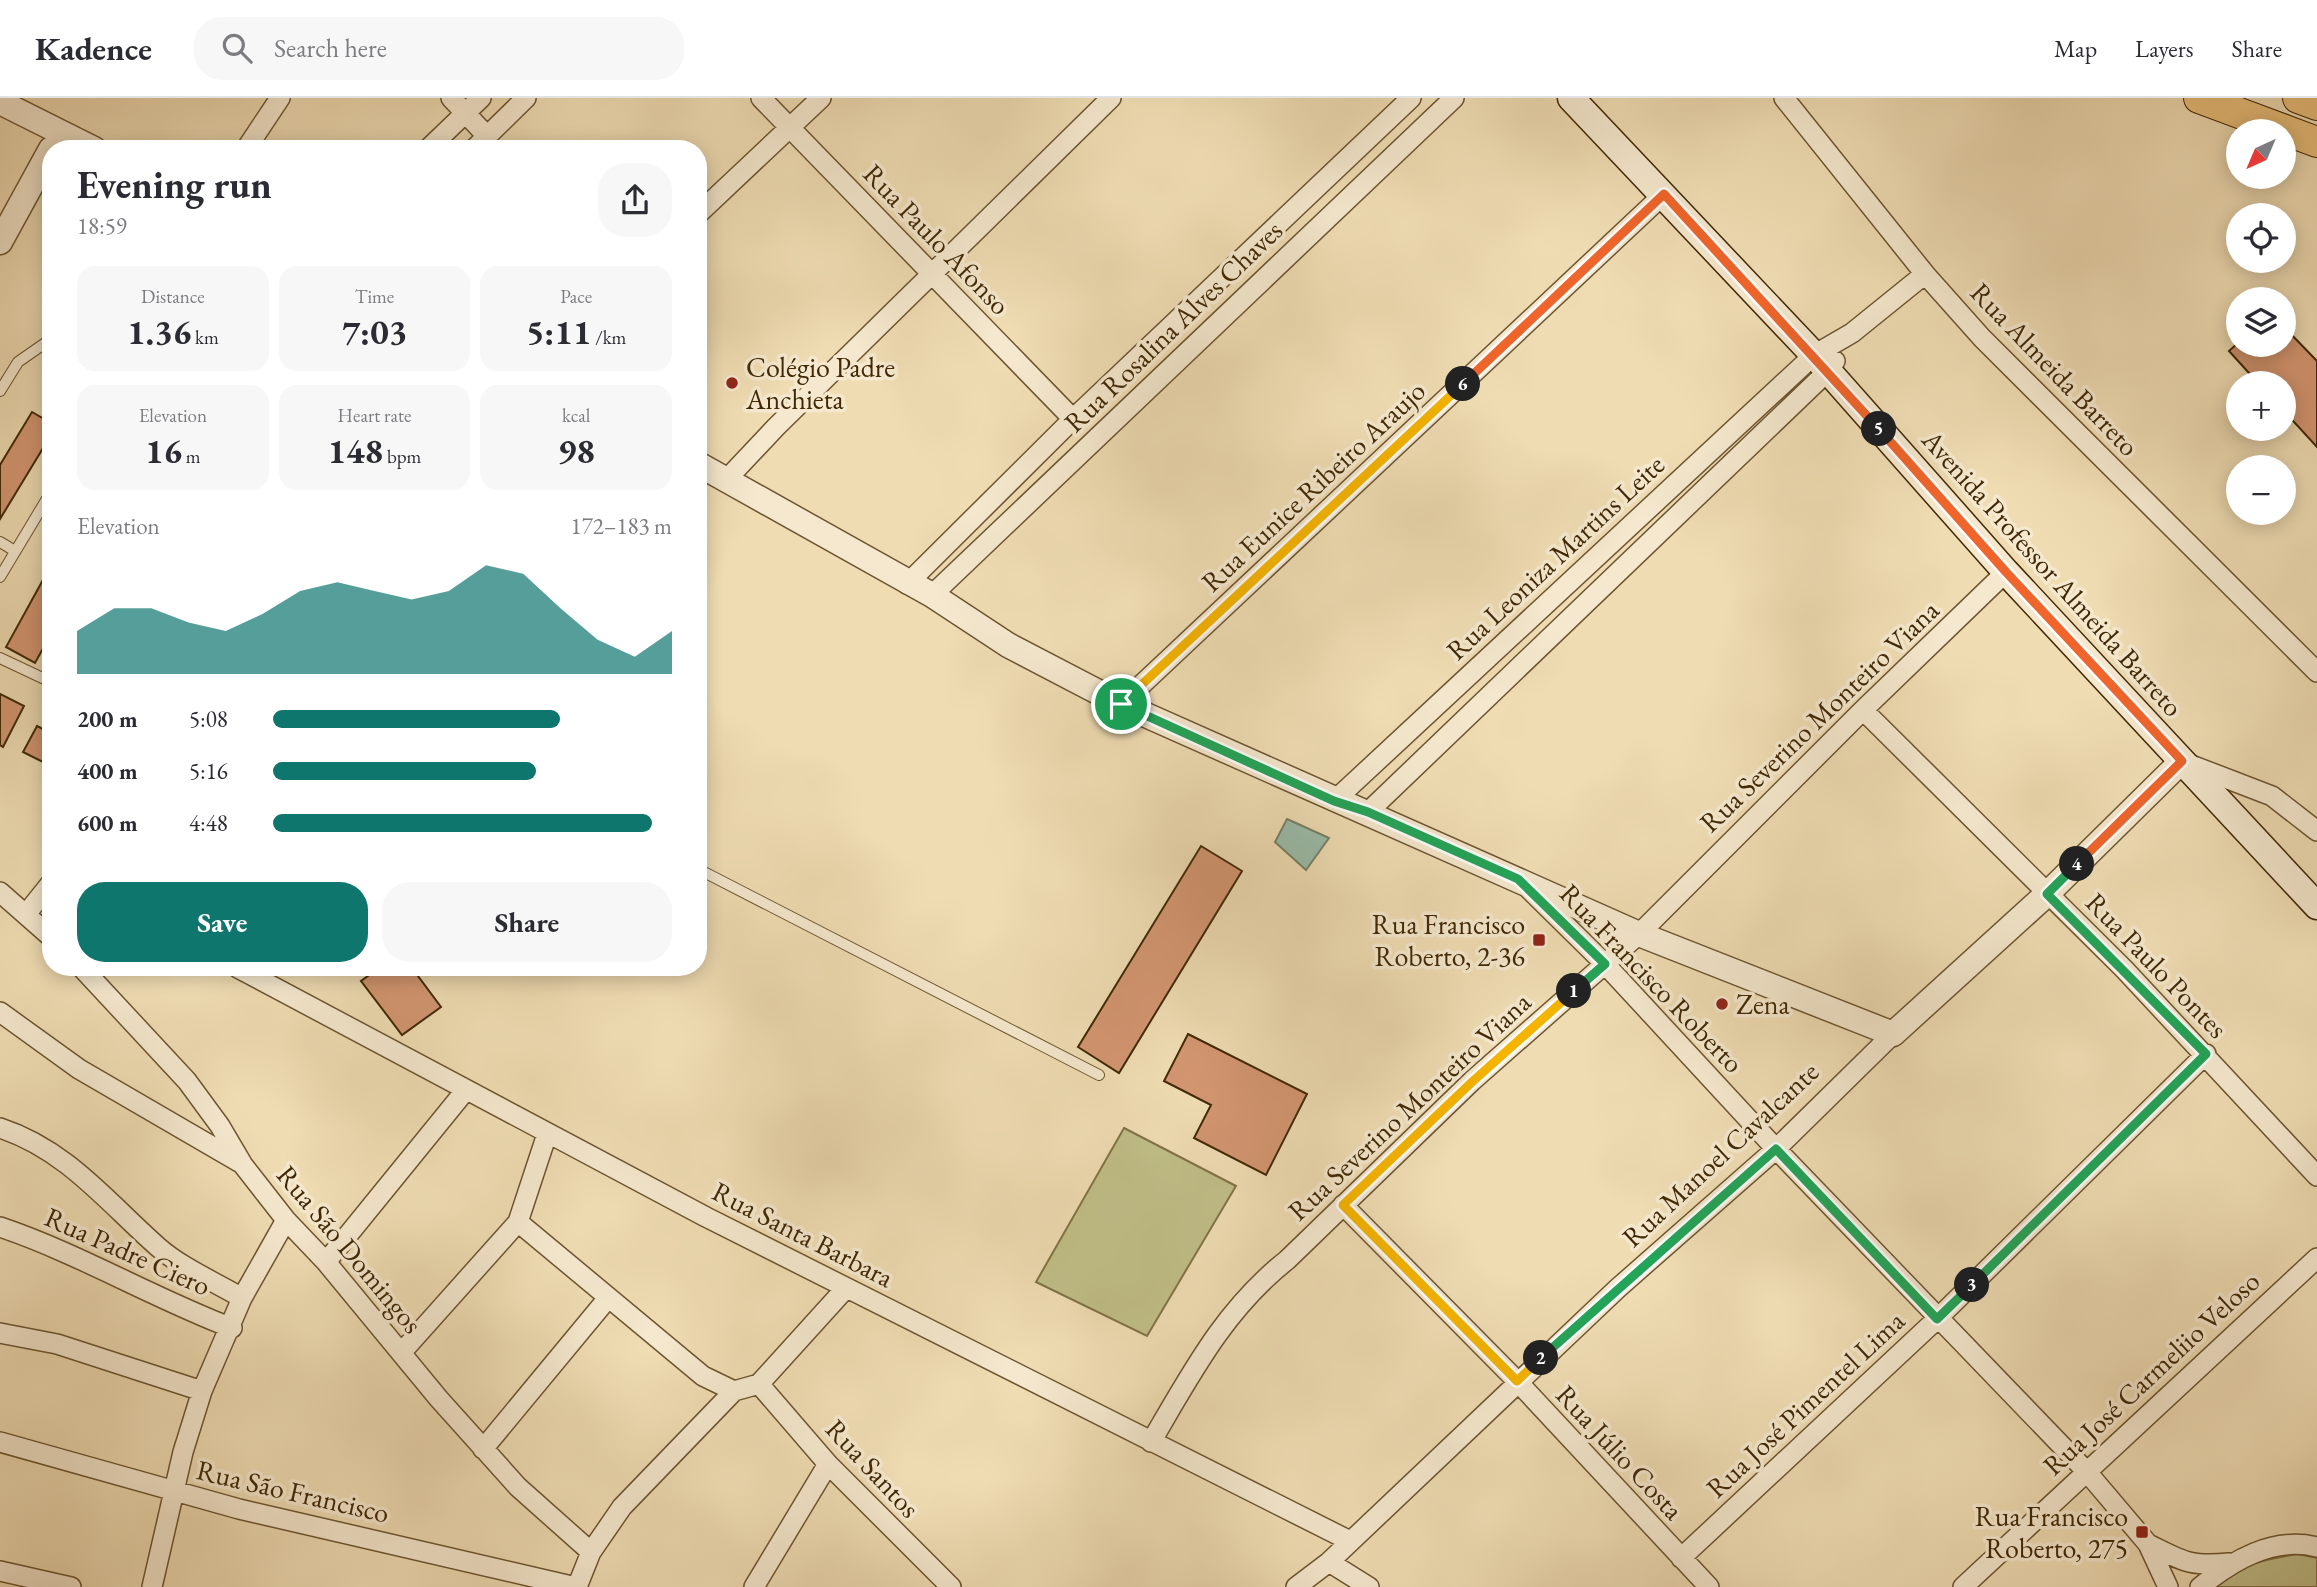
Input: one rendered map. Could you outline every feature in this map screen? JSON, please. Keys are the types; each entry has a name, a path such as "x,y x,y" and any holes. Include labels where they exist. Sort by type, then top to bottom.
{"main road":[{"name":"Avenida Professor Almeida Barreto","path":"1572,98 1821,363 2006,572 2317,906"},
{"path":"2199,98 2317,142"},
{"path":"2298,98 2317,105"}],"street":[{"path":"252,140 280,98"},
{"path":"451,98 465,113 479,140"},
{"path":"437,140 481,98"},
{"path":"482,140 526,98"},
{"name":"Rua Paulo Afonso","path":"761,98 1073,419"},
{"path":"707,205 821,98"},
{"path":"727,479 1111,98"},
{"name":"Rua Rosalina Alves Chaves","path":"907,584 1073,419 1411,98"},
{"name":"Rua Rosalina Alves Chaves","path":"932,595 1454,98"},
{"name":"Rua Almeida Barreto","path":"1784,98 1924,274 1982,338 2313,661"},
{"path":"8,102 50,140"},
{"path":"0,242 42,166"},
{"name":"Rua Eunice Ribeiro Araujo","path":"1121,704 1664,194"},
{"path":"1821,363 1852,333 1924,274"},
{"name":"Rua Leoniza Martins Leite","path":"1334,801 1821,363"},
{"name":"Rua Leoniza Martins Leite","path":"1368,812 1821,363"},
{"path":"707,469 805,522 907,584 932,595 1008,645 1121,704 1334,801 1368,812 1639,934 1893,1034"},
{"name":"Rua Severino Monteiro Viana","path":"1150,1442 1223,1323 1255,1285 1287,1260 1472,1082 1639,934 1863,710 2006,572"},
{"name":"Rua Paulo Pontes","path":"1863,710 2206,1054 2317,1176"},
{"path":"2182,761 2272,796 2317,831"},
{"name":"Rua Manoel Cavalcante","path":"1296,1587 1329,1562 1348,1540 1517,1381 1776,1149 1893,1034 2047,894 2182,761"},
{"name":"Rua Francisco Roberto","path":"1518,879 1605,964 1937,1319 2087,1472 2148,1544 2168,1587"},
{"path":"0,892 42,928"},
{"path":"27,913 42,894"},
{"name":"Rua São Domingos","path":"89,976 187,1081 220,1126 243,1165 286,1220 326,1262 483,1449 518,1488 591,1552"},
{"name":"Rua Santa Barbara","path":"253,976 466,1091 846,1288 1348,1540"},
{"path":"0,1012 79,1069 243,1165"},
{"name":"Rua José Pimentel Lima","path":"1681,1558 1937,1319 2206,1054"},
{"path":"326,1262 466,1091"},
{"path":"0,1128 54,1152 83,1174 159,1248 242,1298"},
{"path":"401,1353 518,1222 548,1134"},
{"name":"Rua Júlio Costa","path":"1343,1205 1517,1381 1709,1587"},
{"path":"152,1587 183,1452 202,1391 232,1328 242,1298 286,1220"},
{"path":"518,1222 703,1376 734,1391"},
{"name":"Rua Padre Ciero","path":"0,1227 46,1242 185,1310 232,1328"},
{"name":"Rua José Carmeliio Veloso","path":"1963,1587 2317,1258"},
{"path":"577,1587 591,1552 622,1507 734,1391 759,1384 846,1288"},
{"path":"483,1449 608,1298"},
{"path":"0,1333 57,1344 202,1391"},
{"name":"Rua Santos","path":"759,1384 828,1464 951,1587"},
{"name":"Rua São Francisco","path":"0,1442 175,1492 577,1587"},
{"path":"754,1587 828,1464"},
{"name":"Rua Francisco Roberto","path":"2148,1544 2186,1563 2202,1566 2230,1563"},
{"path":"2200,1587 2230,1563 2268,1548 2317,1547"},
{"path":"1329,1562 1369,1587"},
{"path":"0,1571 71,1587"}],"lane":[{"path":"0,391 18,362 42,345"},
{"path":"0,577 42,507"},
{"path":"0,542 15,551"},
{"path":"0,658 42,678"},
{"path":"707,874 1099,1075"}],"shaded area":[{"path":"1287,819 1329,838 1306,870 1275,842"},
{"path":"1124,1128 1236,1186 1147,1336 1036,1282"},
{"path":"2298,1554 2317,1558 2317,1587 2215,1587 2243,1568"}],"building":[{"path":"2296,339 2317,361 2317,447 2296,424 2296,371 2247,371 2234,357 2296,357"},
{"path":"32,412 42,418 42,450 0,519 0,465"},
{"path":"42,582 42,650 35,663 6,647"},
{"path":"0,694 24,706 3,747 0,745"},
{"path":"37,726 42,728 42,762 23,752"},
{"path":"1201,846 1242,871 1119,1073 1078,1047"},
{"path":"368,976 418,976 441,1007 402,1035 361,981"},
{"path":"1188,1034 1307,1094 1266,1175 1194,1138 1211,1105 1164,1081"}],"place":[{"name":"Colégio Padre Anchieta","path":"732,383"},
{"name":"Rua Francisco Roberto, 2-36","path":"1539,940"},
{"name":"Zena","path":"1722,1004"},
{"name":"Rua Francisco Roberto, 275","path":"2142,1532"}],"route":[{"path":"1664,194 1814,355 2006,572 2182,761 2047,894 2206,1054 1937,1319 1776,1149 1517,1381 1343,1205 1472,1082 1605,964 1518,879 1438,846 1368,812 1334,801 1121,704 1664,194"}]}
